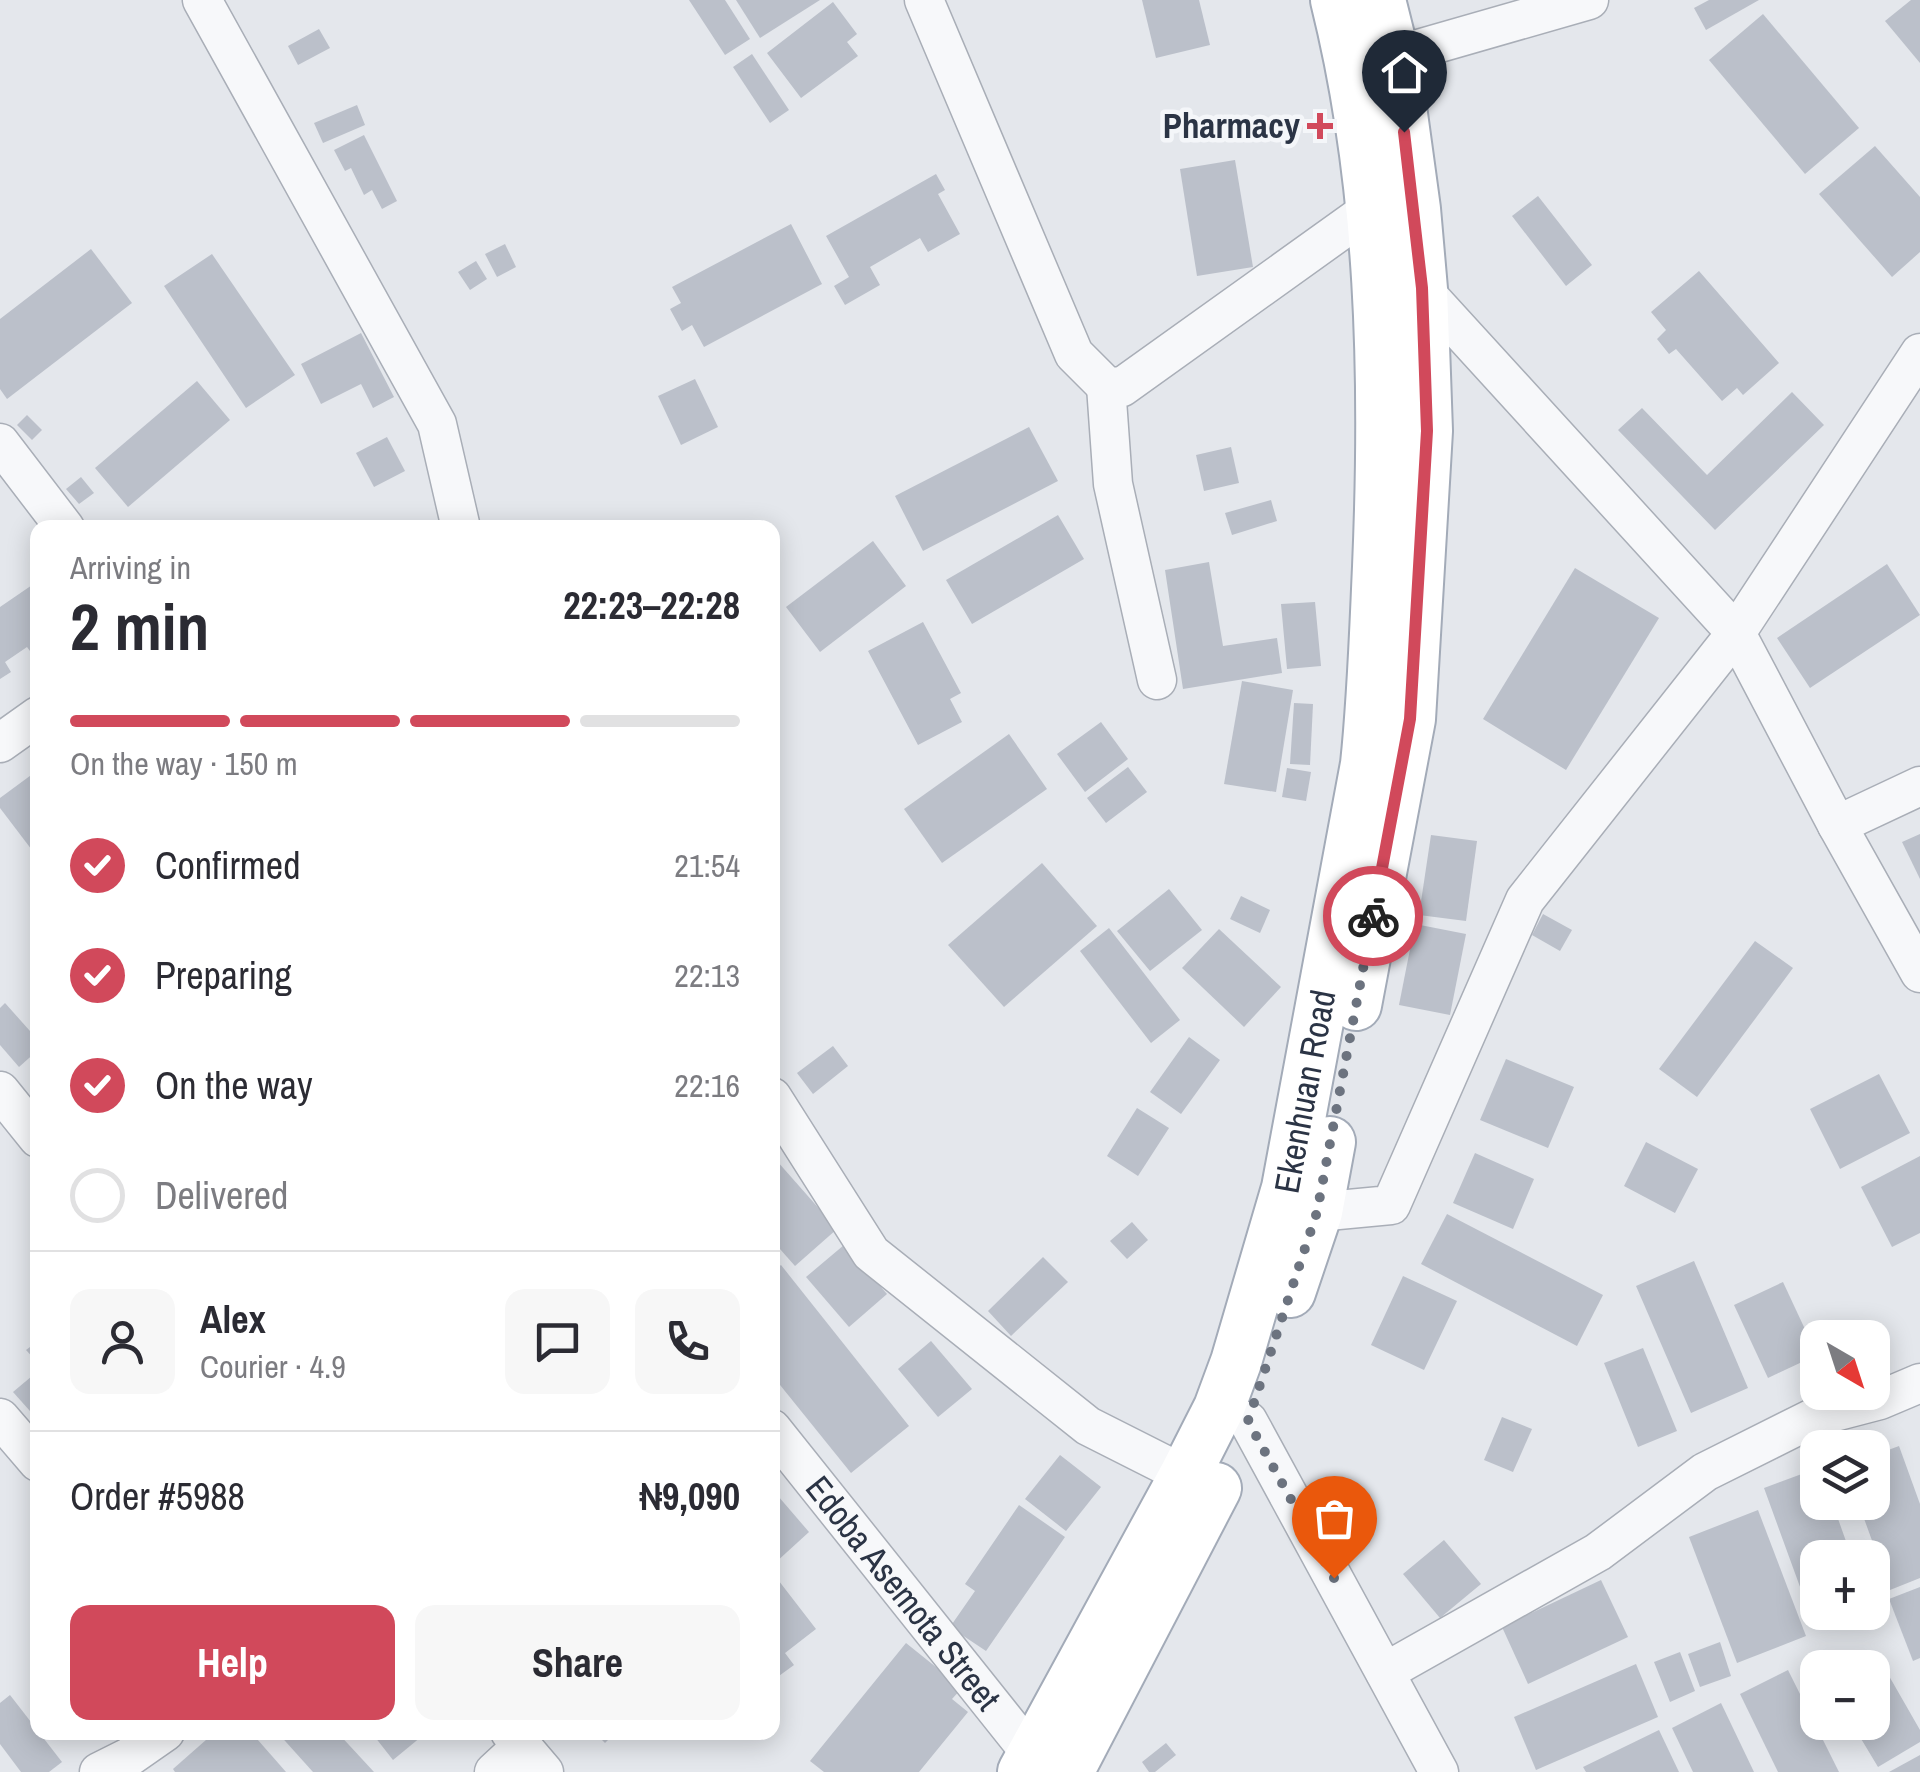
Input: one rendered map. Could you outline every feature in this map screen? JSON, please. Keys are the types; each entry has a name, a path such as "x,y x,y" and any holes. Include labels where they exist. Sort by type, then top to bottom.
{"main road":[{"name":"Ekenhuan Road","path":"1041,1767 1225,1393 1286,1188 1366,764 1384,431 1372,208 1336,0"},
{"name":"Ekenhuan Road","path":"1041,1767 1214,1493 1248,1421 1317,1212 1410,719 1427,431 1422,288 1394,56 1380,0"}],"street":[{"path":"202,0 437,424 458,520"},
{"path":"924,0 1074,354 1106,386 1113,484 1157,680"},
{"path":"1394,56 1589,0"},
{"path":"1106,386 1122,387 1372,208"},
{"path":"1422,288 1736,633 1920,973"},
{"path":"1317,1212 1391,1206 1525,900 1736,633 1920,353"},
{"path":"0,443 59,520"},
{"path":"0,744 30,722"},
{"path":"1837,825 1920,786"},
{"path":"0,1091 30,1128"},
{"path":"780,1111 871,1254 1088,1426 1186,1474"},
{"path":"1385,1672 1598,1552 1705,1472 1815,1417 1880,1400 1920,1383"},
{"path":"0,1418 30,1453"},
{"path":"1248,1421 1440,1772"},
{"name":"Edoba Asemota Street","path":"780,1439 1041,1767"},
{"path":"98,1772 130,1758 154,1740"}],"building":[{"path":"689,0 725,0 750,39 725,55"},
{"path":"736,0 820,0 760,38"},
{"path":"1142,0 1199,0 1210,45 1156,58"},
{"path":"1709,0 1759,0 1706,30 1694,8"},
{"path":"1911,0 1920,0 1920,63 1885,21"},
{"path":"833,2 857,34 847,42 858,56 801,98 767,53"},
{"path":"1763,14 1859,128 1805,174 1709,60"},
{"path":"319,29 330,48 298,65 288,46"},
{"path":"752,54 789,110 770,123 733,67"},
{"path":"357,105 365,125 323,143 314,123"},
{"path":"364,135 397,201 382,209 372,190 364,195 351,168 345,171 334,150"},
{"path":"1875,146 1920,197 1920,252 1892,277 1819,194"},
{"path":"1235,160 1253,267 1197,276 1180,169"},
{"path":"936,174 945,190 938,194 960,234 928,252 920,238 870,267 880,285 845,305 834,286 849,277 826,236"},
{"path":"1538,196 1592,265 1566,286 1512,216"},
{"path":"791,224 822,284 704,347 692,325 682,331 670,309 681,303 672,287"},
{"path":"505,244 516,267 497,277 485,254"},
{"path":"91,249 132,303 7,399 0,389 0,319"},
{"path":"212,254 295,375 246,408 164,286"},
{"path":"476,261 487,279 470,290 458,272"},
{"path":"1699,271 1779,363 1743,395 1737,388 1722,401 1676,349 1669,354 1657,339 1666,330 1651,312"},
{"path":"361,333 394,397 373,408 361,384 321,404 301,364"},
{"path":"695,379 718,427 681,445 658,396"},
{"path":"197,381 230,420 128,507 95,468"},
{"path":"1792,392 1824,425 1715,530 1618,430 1642,408 1707,475"},
{"path":"27,415 42,430 32,440 17,425"},
{"path":"1029,427 1058,481 923,551 895,496"},
{"path":"387,437 405,471 374,487 356,453"},
{"path":"1231,447 1239,483 1204,491 1196,455"},
{"path":"81,477 94,493 79,504 66,489"},
{"path":"1271,500 1277,521 1232,535 1225,513"},
{"path":"1058,515 1084,559 972,624 946,580"},
{"path":"873,541 906,586 820,652 786,607"},
{"path":"1209,562 1223,646 1277,638 1282,673 1183,689 1165,570"},
{"path":"1887,564 1920,615 1810,688 1777,638"},
{"path":"1575,568 1659,618 1566,770 1483,719"},
{"path":"30,586 30,651 27,647 5,662 11,672 0,679 0,607"},
{"path":"1315,602 1321,666 1287,669 1281,604"},
{"path":"923,622 961,693 950,699 962,722 918,745 868,651"},
{"path":"1242,681 1293,690 1276,792 1224,784"},
{"path":"1294,703 1313,704 1310,765 1290,764"},
{"path":"1101,722 1128,759 1085,792 1057,754"},
{"path":"1009,734 1047,789 942,863 904,809"},
{"path":"1128,767 1147,792 1106,823 1087,798"},
{"path":"1287,768 1311,772 1306,801 1282,797"},
{"path":"30,776 30,847 0,808 0,798"},
{"path":"1920,834 1920,879 1902,842"},
{"path":"1431,835 1477,841 1466,921 1419,915"},
{"path":"1042,863 1097,926 1004,1007 948,945"},
{"path":"1169,889 1202,930 1150,971 1117,931"},
{"path":"1241,896 1270,910 1260,933 1230,919"},
{"path":"1543,914 1572,930 1560,951 1532,935"},
{"path":"1415,924 1466,934 1450,1015 1399,1005"},
{"path":"1109,928 1180,1020 1151,1043 1080,951"},
{"path":"1219,929 1281,987 1244,1027 1182,968"},
{"path":"1755,941 1793,968 1697,1097 1659,1069"},
{"path":"5,1003 30,1031 30,1057 19,1067 0,1045 0,1008"},
{"path":"1189,1037 1220,1060 1181,1114 1150,1092"},
{"path":"833,1046 848,1066 813,1094 797,1073"},
{"path":"1506,1059 1574,1087 1548,1148 1480,1120"},
{"path":"1879,1074 1910,1133 1840,1169 1810,1109"},
{"path":"1137,1108 1169,1128 1138,1176 1107,1156"},
{"path":"1646,1142 1698,1169 1675,1213 1624,1186"},
{"path":"1475,1153 1534,1179 1513,1229 1453,1203"},
{"path":"1920,1156 1920,1233 1892,1247 1861,1187"},
{"path":"780,1164 837,1229 795,1266 780,1249"},
{"path":"1447,1214 1603,1295 1577,1346 1421,1264"},
{"path":"1132,1222 1148,1240 1127,1259 1110,1241"},
{"path":"844,1245 887,1294 849,1327 806,1277"},
{"path":"1043,1257 1068,1282 1011,1336 988,1311"},
{"path":"1694,1261 1748,1388 1691,1413 1636,1286"},
{"path":"780,1266 909,1426 851,1473 780,1385"},
{"path":"1403,1276 1457,1301 1424,1370 1371,1345"},
{"path":"1783,1282 1801,1320 1800,1363 1768,1378 1734,1305"},
{"path":"931,1341 972,1389 938,1417 898,1369"},
{"path":"1643,1348 1677,1431 1638,1447 1604,1363"},
{"path":"30,1378 30,1411 13,1392"},
{"path":"1502,1417 1532,1429 1513,1472 1484,1460"},
{"path":"1899,1446 1920,1504 1920,1578 1890,1590 1890,1540 1872,1540 1865,1520 1890,1520 1890,1449"},
{"path":"1060,1455 1101,1487 1066,1531 1025,1499"},
{"path":"1800,1475 1800,1520 1838,1520 1846,1540 1800,1540 1800,1587 1764,1488"},
{"path":"780,1498 809,1532 780,1558"},
{"path":"1019,1505 1065,1537 986,1651 950,1627 975,1591 965,1584"},
{"path":"1758,1510 1800,1620 1800,1630 1806,1636 1737,1663 1689,1537"},
{"path":"1444,1540 1481,1584 1440,1618 1403,1574"},
{"path":"1601,1580 1628,1637 1528,1684 1502,1627"},
{"path":"780,1582 816,1629 785,1653 794,1665 780,1675"},
{"path":"1920,1587 1920,1658 1913,1661 1890,1599"},
{"path":"1720,1642 1731,1676 1700,1687 1688,1654"},
{"path":"906,1643 962,1688 952,1699 968,1712 919,1772 824,1772 810,1761"},
{"path":"1680,1652 1695,1691 1670,1702 1654,1662"},
{"path":"1636,1664 1658,1717 1536,1770 1514,1717"},
{"path":"1788,1670 1800,1694 1800,1740 1823,1740 1839,1772 1778,1772 1740,1694"},
{"path":"1890,1678 1920,1730 1920,1742 1878,1767 1862,1740 1890,1740"},
{"path":"10,1695 30,1721 30,1740 45,1740 62,1762 49,1772 21,1772 0,1744 0,1703"},
{"path":"1721,1703 1754,1772 1693,1772 1672,1728"},
{"path":"1659,1730 1679,1772 1586,1772 1583,1767"},
{"path":"206,1740 258,1740 286,1772 175,1772 173,1769"},
{"path":"284,1740 344,1740 374,1772 313,1772"},
{"path":"377,1740 417,1740 393,1760"},
{"path":"1166,1743 1176,1755 1155,1772 1149,1772 1142,1762"},
{"path":"1920,1755 1920,1772 1889,1772"}],"way so far":[{"path":"1334,1578 1248,1421 1317,1212 1373,916"}],"place":[{"name":"Pharmacy","path":"1320,126"}],"route":[{"path":"1373,916 1410,719 1427,431 1422,288 1404,132"}]}
